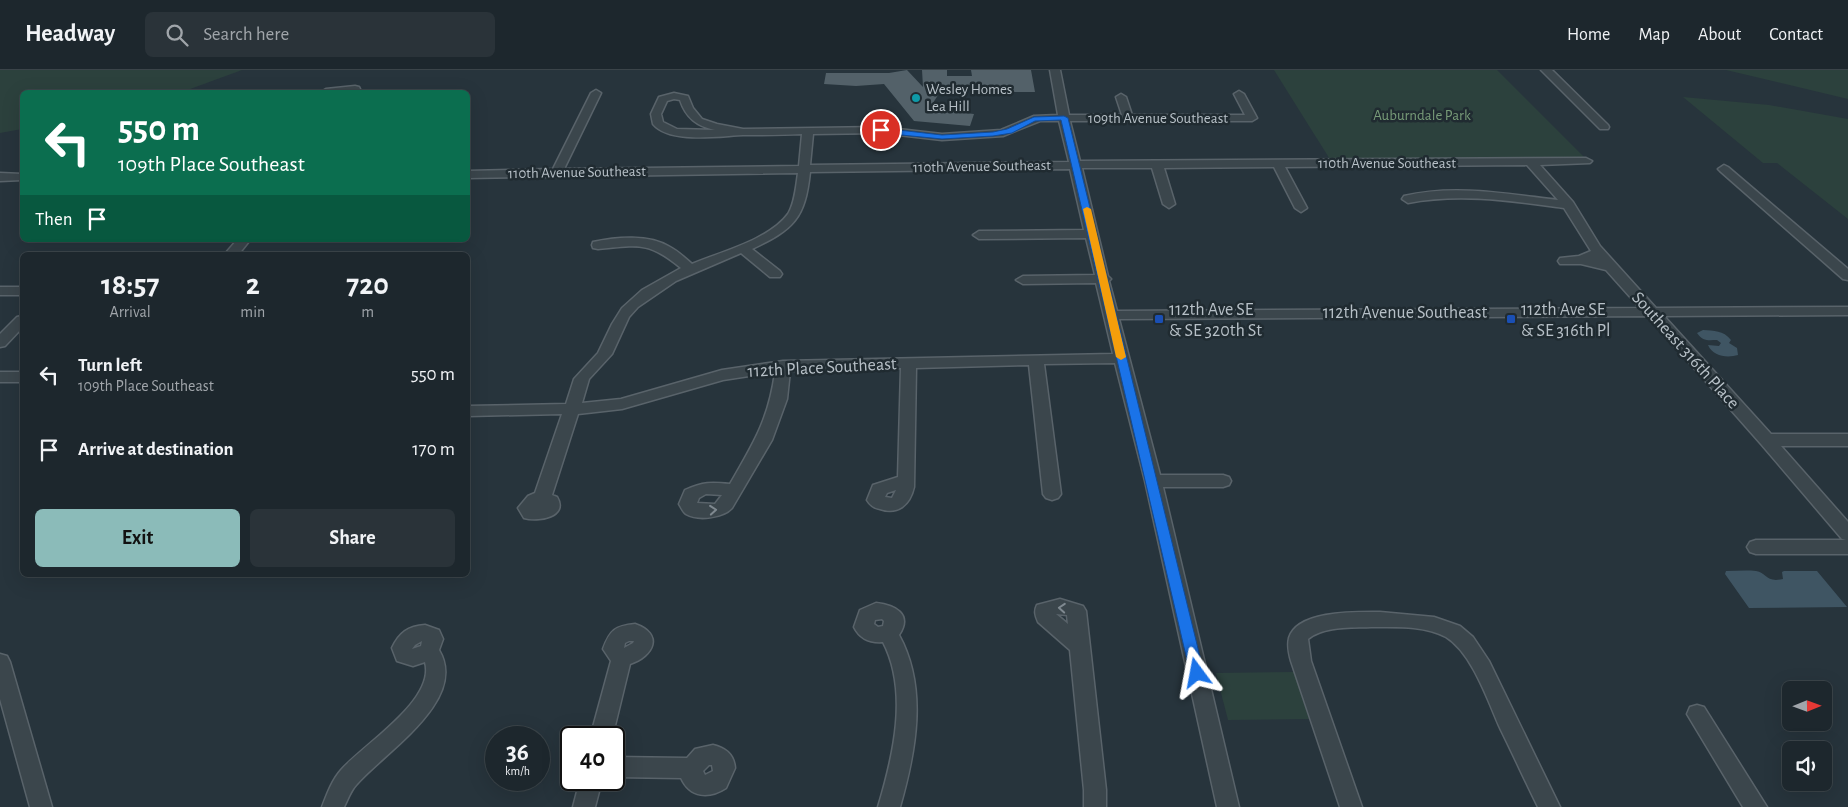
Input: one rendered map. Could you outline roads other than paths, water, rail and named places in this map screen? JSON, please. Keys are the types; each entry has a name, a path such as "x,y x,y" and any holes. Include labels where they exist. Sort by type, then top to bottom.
{"street":[{"path":"1055,70 1064,118 1104,279 1121,358 1153,481 1228,807"},
{"path":"1546,70 1604,127"},
{"path":"345,90 355,89"},
{"path":"557,172 596,93"},
{"path":"1239,94 1252,118"},
{"path":"668,96 680,97 684,98 688,109 698,120 715,128 743,132 697,134 671,131 658,124 656,114 663,99 668,96"},
{"path":"1121,97 1128,118"},
{"name":"109th Avenue Southeast","path":"743,132 881,130 942,137 1003,133 1034,119 1252,118"},
{"path":"542,498 582,379 588,370 604,355 624,312 650,291 690,269 743,248 776,230 793,216 798,204 808,132"},
{"name":"Southeast 316th Place","path":"1530,161 1569,205 1600,254 1610,266 1767,440 1848,534"},
{"name":"110th Avenue Southeast","path":"470,174 1157,164 1586,161"},
{"path":"1157,164 1170,204"},
{"path":"1278,164 1301,208"},
{"path":"1724,169 1848,276"},
{"path":"0,177 20,177"},
{"path":"1408,198 1435,193 1455,192 1569,205"},
{"path":"979,235 1093,234"},
{"path":"234,252 242,242"},
{"path":"598,245 631,242 650,244 664,249 690,269"},
{"path":"743,248 775,274"},
{"path":"1582,260 1591,255 1600,254"},
{"path":"1565,260 1582,260 1610,266"},
{"path":"1023,280 1104,279"},
{"path":"0,291 20,291"},
{"name":"112th Avenue Southeast","path":"1112,314 1848,311"},
{"path":"0,343 20,322"},
{"name":"112th Place Southeast","path":"470,411 573,409 622,404 722,375 782,366 1121,358"},
{"path":"1036,360 1052,494"},
{"path":"906,480 909,362"},
{"path":"734,490 764,440 779,399 782,366"},
{"path":"0,378 20,377"},
{"path":"1767,440 1848,440"},
{"path":"1153,481 1223,481"},
{"path":"1756,548 1848,547"},
{"path":"1351,807 1301,661 1298,642 1300,634 1306,628 1326,622 1394,620 1428,623 1453,632 1470,648 1482,667 1549,807"},
{"path":"888,634 900,658 904,682 906,728 900,766 889,807"},
{"path":"1079,646 1095,807"},
{"path":"333,807 348,778 364,760 398,733 428,696 436,678 436,663 429,651"},
{"path":"604,726 622,656"},
{"path":"0,662 40,807"},
{"path":"1697,714 1756,807"},
{"path":"625,767 692,768"},
{"path":"584,807 588,791"}],"water":[{"path":"1703,330 1725,334 1731,340 1729,343 1737,348 1738,355 1725,356 1713,352 1708,345 1719,346 1721,343 1717,340 1702,338 1697,333"},
{"path":"1726,571 1756,571 1770,579 1777,580 1783,579 1782,572 1784,571 1817,571 1847,607 1749,608 1725,574"}],"place":[{"name":"Wesley Homes Lea Hill","path":"916,98"},
{"name":"112th Ave SE & SE 320th St","path":"1159,319"},
{"name":"112th Ave SE & SE 316th Pl","path":"1511,319"}],"park label":[{"name":"Auburndale Park","path":"1422,115"}]}
